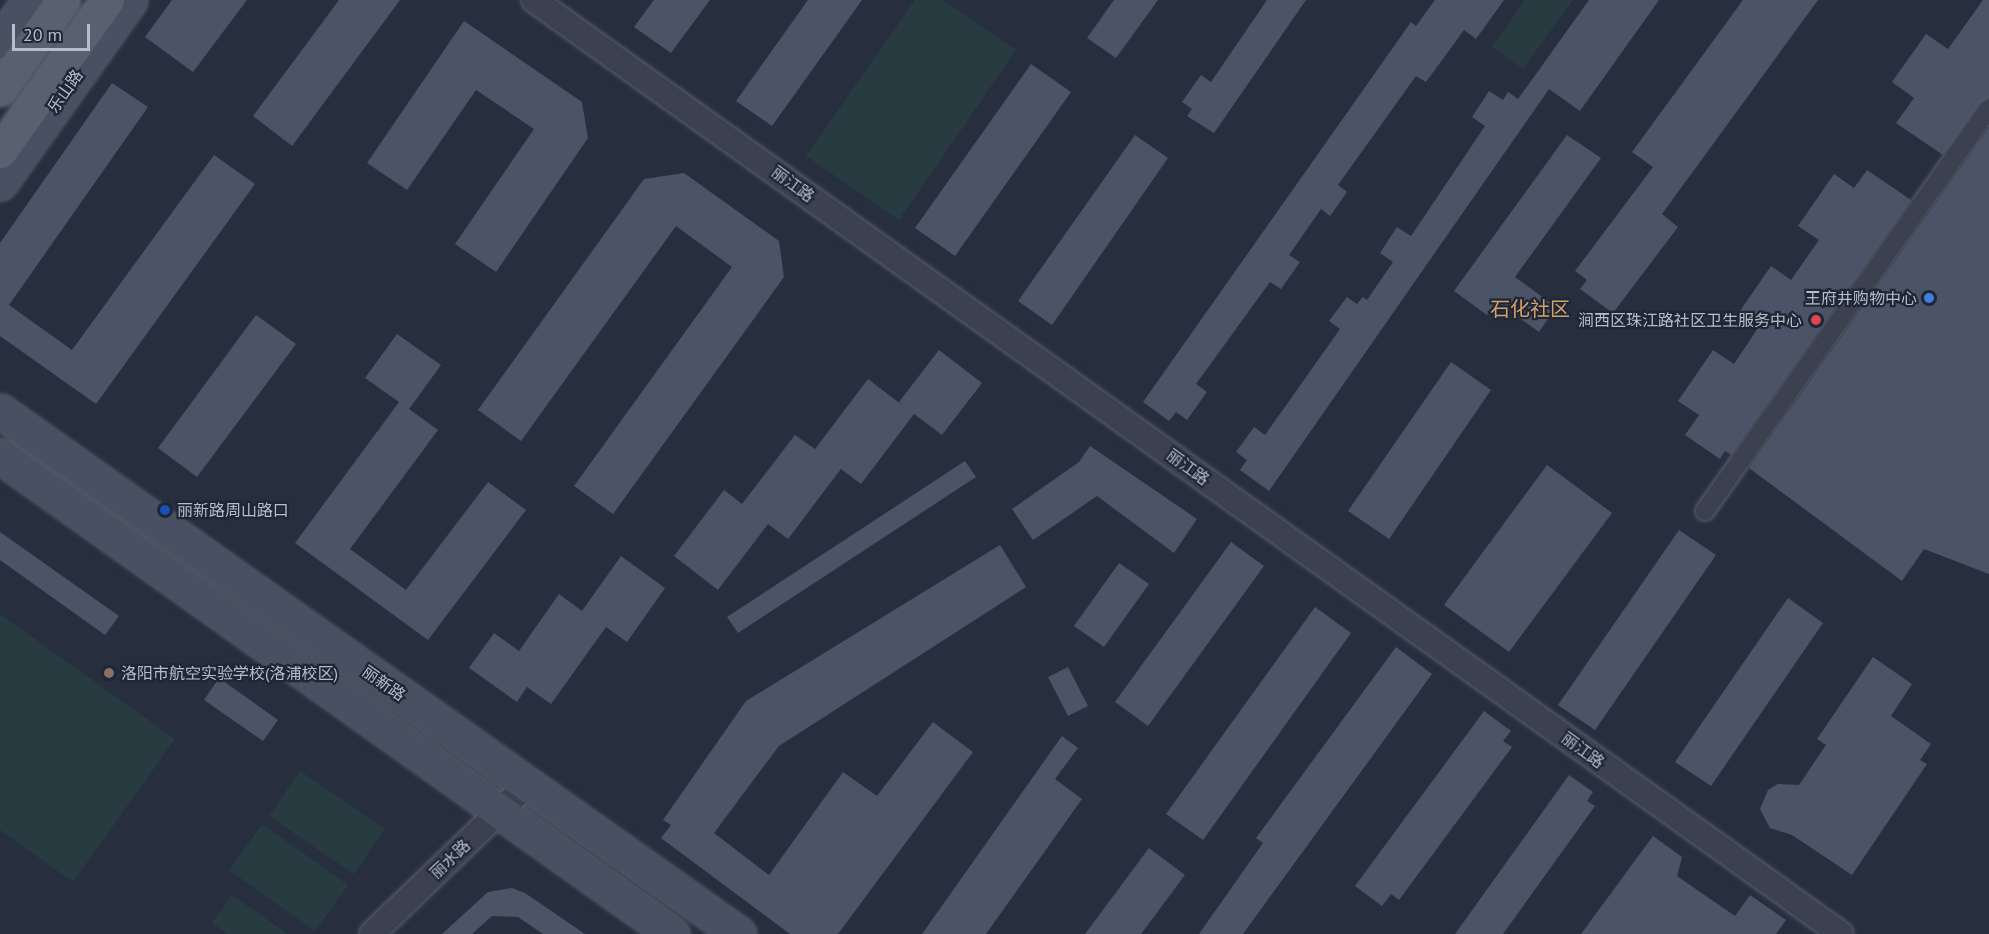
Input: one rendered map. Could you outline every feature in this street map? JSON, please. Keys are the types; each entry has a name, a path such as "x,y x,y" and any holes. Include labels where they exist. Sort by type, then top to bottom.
{"main road":[{"path":"0,41 30,0"},
{"path":"0,89 63,0"},
{"path":"0,100 72,0"},
{"name":"乐山路","path":"0,132 95,0"},
{"path":"0,151 107,0"},
{"name":"乐山路","path":"0,183 130,0"},
{"name":"丽新路","path":"0,411 739,934"},
{"path":"0,456 672,934"}],"street":[{"name":"丽江路","path":"534,0 1841,934"},
{"path":"1705,511 1989,109"},
{"name":"丽水路","path":"372,934 528,784"}],"green space":[{"path":"915,0 943,0 1016,50 899,220 806,156"},
{"path":"1525,0 1573,0 1523,69 1492,47"},
{"path":"0,614 175,739 73,882 0,830"},
{"path":"300,771 385,829 354,874 269,816"},
{"path":"262,824 348,885 315,931 229,870"},
{"path":"232,895 288,934 228,934 212,923"}],"building":[{"path":"172,0 247,0 193,72 145,37"},
{"path":"339,0 400,0 292,146 253,116"},
{"path":"654,0 710,0 671,53 634,27"},
{"path":"808,0 862,0 772,126 736,101"},
{"path":"1114,0 1158,0 1116,58 1087,38"},
{"path":"1267,0 1306,0 1214,133 1187,116 1192,109 1182,102 1201,75 1211,82"},
{"path":"1435,0 1504,0 1476,39 1464,30 1426,82 1416,76 1338,185 1347,192 1330,216 1321,209 1289,255 1300,262 1281,289 1270,282 1196,384 1207,392 1187,420 1176,412 1169,421 1143,402 1411,22 1416,26"},
{"path":"1589,0 1659,0 1580,111 1549,89 1269,491 1240,470 1247,460 1236,452 1254,427 1265,435 1340,329 1329,321 1347,297 1357,304 1363,297 1367,300 1393,262 1380,253 1397,227 1411,236 1485,126 1472,117 1489,91 1503,100 1508,92 1518,99"},
{"path":"1743,0 1818,0 1662,214 1678,227 1613,313 1580,289 1587,280 1575,271 1653,167 1632,152"},
{"path":"1983,0 1989,0 1989,98 1980,103 1943,155 1896,123 1914,98 1892,82 1926,34 1948,49"},
{"path":"464,21 582,102 588,138 496,272 455,244 534,129 476,90 407,190 367,163"},
{"path":"1031,64 1071,92 955,256 915,228"},
{"path":"112,83 148,107 9,305 72,350 214,155 255,184 96,404 0,336 0,243"},
{"name":"王府井购物中心","path":"1989,128 1989,574 1924,549 1902,581 1749,468"},
{"path":"1135,135 1168,158 1052,325 1018,301"},
{"path":"1567,135 1601,158 1515,277 1556,307 1539,332 1497,302 1487,315 1454,291"},
{"path":"1867,170 1911,200 1731,455 1725,451 1720,459 1685,435 1699,415 1678,401 1713,350 1734,364 1760,325 1740,311 1771,266 1791,280 1819,240 1798,226 1834,174 1854,188"},
{"path":"684,173 779,241 784,277 613,514 574,486 732,267 676,226 521,441 478,410 644,179"},
{"path":"256,315 296,344 197,477 158,448"},
{"path":"397,334 441,365 409,409 438,430 350,549 406,590 488,482 526,510 428,640 295,543 399,402 365,378"},
{"path":"939,350 982,383 942,435 914,414 861,484 841,469 788,539 768,524 718,590 674,556 724,490 742,504 795,435 815,449 868,379 906,408 899,402"},
{"path":"1451,362 1491,390 1389,539 1348,511"},
{"path":"1090,446 1197,519 1174,553 1097,496 1033,540 1012,509 1079,462"},
{"path":"965,461 976,477 738,633 727,617"},
{"path":"1547,465 1612,513 1509,652 1444,605"},
{"path":"1679,530 1716,555 1595,730 1558,705"},
{"path":"0,532 119,616 105,635 0,560"},
{"path":"1231,542 1264,566 1148,726 1115,702"},
{"path":"1000,545 1026,587 779,746 714,833 769,875 843,772 877,796 933,722 973,752 838,934 790,934 661,838 671,825 663,820 746,701"},
{"path":"621,556 665,588 627,642 606,627 551,704 527,687 517,702 469,668 494,633 519,651 559,594 582,611"},
{"path":"1119,563 1149,584 1104,647 1074,626"},
{"path":"1788,598 1823,623 1711,786 1675,762"},
{"path":"1315,607 1351,633 1203,840 1166,814"},
{"path":"1396,647 1432,674 1243,934 1199,934 1263,843 1256,838"},
{"path":"1873,657 1912,684 1891,716 1931,744 1920,760 1927,764 1852,875 1792,835 1770,828 1760,809 1768,790 1778,784 1799,785 1826,745 1817,739"},
{"path":"1068,667 1088,706 1068,716 1048,677"},
{"path":"219,678 278,720 263,741 204,700"},
{"path":"1484,711 1511,731 1503,741 1512,747 1399,900 1391,894 1382,906 1355,886"},
{"path":"1062,736 1078,748 1055,779 1082,799 986,934 922,934"},
{"path":"1569,775 1593,792 1587,801 1595,806 1503,934 1455,934"},
{"path":"1653,836 1682,857 1677,876 1735,916 1750,895 1786,920 1776,934 1581,934"},
{"path":"1149,848 1185,875 1141,934 1085,934"},
{"path":"512,888 525,893 585,934 543,934 518,917 492,916 472,934 442,934 488,892"}],"place":[{"name":"王府井购物中心","path":"1929,298"},
{"name":"涧西区珠江路社区卫生服务中心","path":"1816,320"},
{"name":"丽新路周山路口","path":"165,510"},
{"name":"洛阳市航空实验学校(洛浦校区)","path":"109,673"}],"district":[{"name":"石化社区","path":"1530,309"}]}
